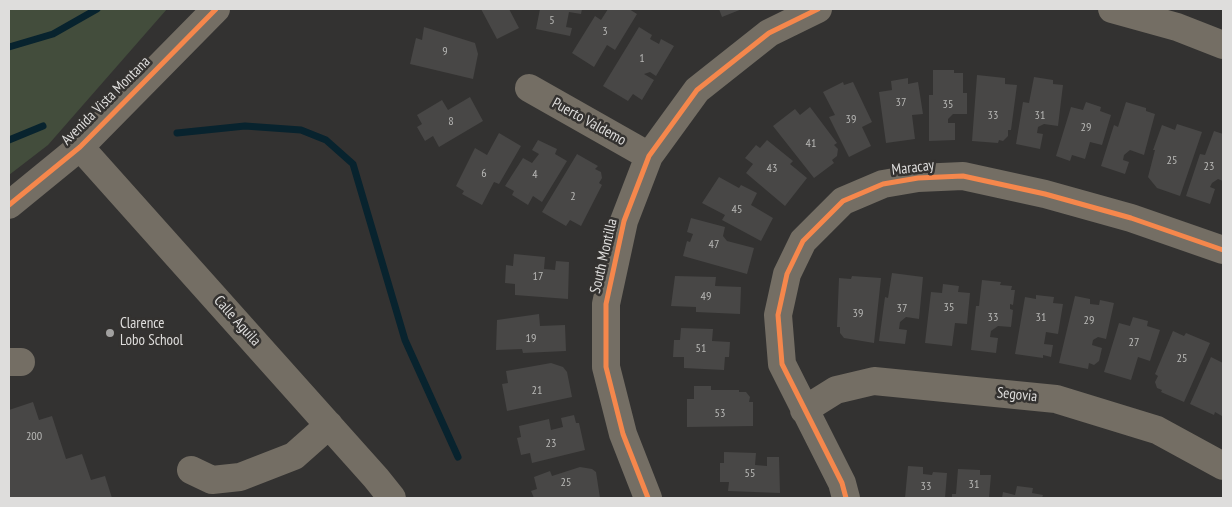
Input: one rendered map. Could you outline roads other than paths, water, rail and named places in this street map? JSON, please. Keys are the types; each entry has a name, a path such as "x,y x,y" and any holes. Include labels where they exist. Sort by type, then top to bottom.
{"street":[{"name":"Avenida Vista Montana","path":"9,205 80,147 216,9"},
{"name":"South Montilla","path":"648,498 623,434 606,367 606,304 624,221 649,156 697,90 769,33 818,9"},
{"path":"1112,9 1177,27 1223,45"},
{"name":"Puerto Valdemo","path":"529,88 649,156"},
{"name":"Calle Aguila","path":"80,147 392,498"},
{"name":"Maracay","path":"846,498 842,483 782,364 778,315 787,274 803,241 843,201 883,184 918,178 963,176 1045,194 1131,218 1223,250"},
{"name":"Segovia","path":"804,410 836,390 874,381 1056,399 1157,430 1223,466"},
{"path":"191,470 212,480 240,477 294,456 329,425"}],"waterway":[{"path":"9,47 53,34 97,9"},
{"path":"9,140 43,126"},
{"path":"177,133 245,126 301,130 326,140 353,164 405,340 458,457"}],"place":[{"name":"Clarence Lobo School","path":"110,333"}]}
